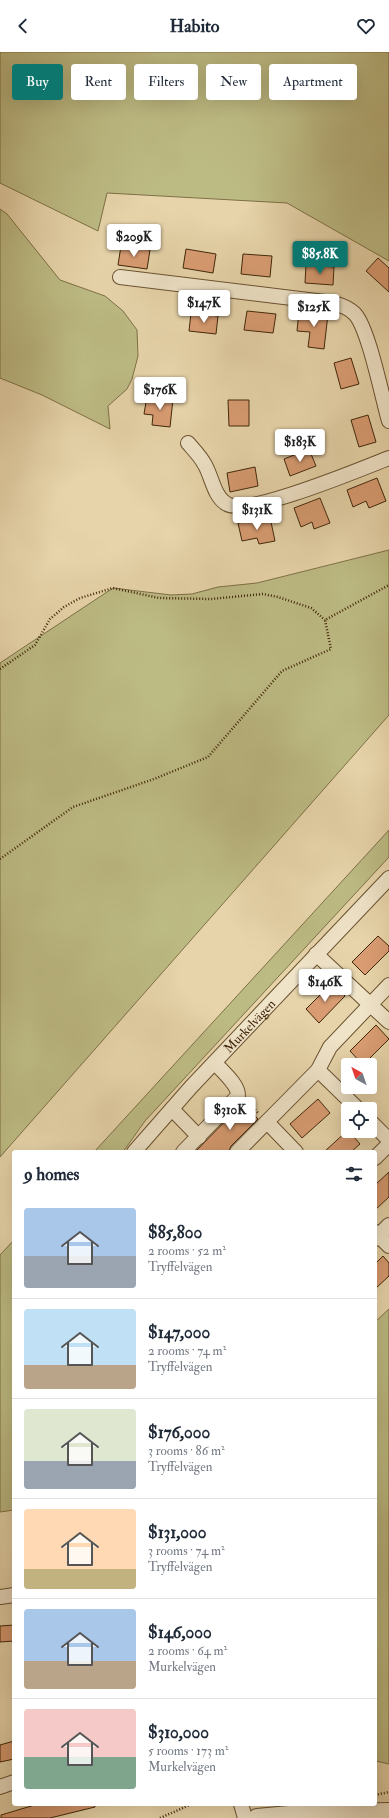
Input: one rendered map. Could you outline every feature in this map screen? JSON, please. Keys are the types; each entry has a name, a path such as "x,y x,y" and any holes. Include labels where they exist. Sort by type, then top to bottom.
{"street":[{"path":"120,277 333,303 348,308 354,313 363,329 389,421"},
{"path":"188,443 206,466 221,499 227,504 239,507 284,497 389,458"},
{"name":"Murkelvägen","path":"136,1150 316,954 389,878"},
{"path":"316,954 389,1022"},
{"path":"239,1150 318,1070 330,1047 389,985"},
{"name":"Murkelvägen","path":"215,1063 239,1093"},
{"path":"318,1070 351,1102"},
{"path":"185,1150 236,1100 239,1093"},
{"path":"172,1110 199,1137"},
{"path":"267,1122 294,1150"},
{"path":"377,1128 389,1140"},
{"path":"377,1156 389,1144"},
{"path":"377,1234 389,1225"},
{"path":"377,1236 389,1246"},
{"path":"0,1597 12,1595"},
{"path":"0,1787 12,1783"},
{"path":"242,1806 245,1818"},
{"path":"257,1818 379,1809"}],"path":[{"path":"325,620 389,585"},
{"path":"0,669 35,645 50,619 64,607 80,598 113,588 166,598 211,599 264,594 278,597 311,608 325,620 331,649 282,670 208,757 154,779 73,807 0,859"},
{"path":"239,1093 267,1122"},
{"path":"379,1809 389,1792"},
{"path":"160,1818 187,1806"}],"shaded area":[{"path":"0,52 389,52 389,261 287,203 107,193 98,231 0,183"},
{"path":"0,209 7,214 60,280 105,296 123,311 137,330 138,356 132,379 127,389 108,406 110,429 42,395 0,378"},
{"path":"389,550 389,715 0,1157 0,663 113,588 171,595 192,594 218,587 257,583"},
{"path":"389,830 389,857 145,1121 124,1150 96,1150"},
{"path":"12,1242 12,1510 0,1512 0,1255"},
{"path":"389,1309 389,1764 377,1761 377,1320"}],"building":[{"path":"121,246 150,250 147,269 118,265"},
{"path":"186,249 216,254 213,273 183,268"},
{"path":"243,254 272,256 270,277 241,274"},
{"path":"378,258 389,268 389,292 366,271"},
{"path":"306,265 334,267 333,285 305,283"},
{"path":"247,311 276,314 273,333 244,330"},
{"path":"299,311 328,314 324,349 308,347 310,332 297,331"},
{"path":"191,313 218,316 216,334 189,331"},
{"path":"351,358 359,384 341,389 334,363"},
{"path":"147,396 173,399 170,427 152,425 153,415 144,414"},
{"path":"228,400 249,400 249,426 229,426"},
{"path":"368,415 376,442 359,447 351,420"},
{"path":"309,449 316,466 290,476 284,459"},
{"path":"255,467 258,486 230,492 227,473"},
{"path":"377,478 386,501 369,508 366,501 353,507 347,490"},
{"path":"320,498 330,523 314,529 312,522 301,527 294,508"},
{"path":"270,517 275,541 259,544 257,538 242,541 238,523"},
{"path":"378,936 389,946 389,951 365,975 352,962"},
{"path":"332,983 345,996 319,1023 306,1009"},
{"path":"376,1025 389,1039 370,1058 356,1058 350,1051"},
{"path":"318,1099 330,1113 302,1138 290,1124"},
{"path":"243,1103 258,1119 231,1146 229,1150 197,1150"},
{"path":"341,1136 341,1138 355,1138 360,1144 353,1150 326,1150"},
{"path":"389,1172 389,1197 377,1208 377,1183"},
{"path":"383,1256 389,1263 389,1276 377,1287 377,1262"},
{"path":"12,1625 12,1641 0,1642 0,1626"},
{"path":"12,1742 12,1759 0,1762 0,1745"},
{"path":"31,1806 95,1806 50,1818 1,1818 1,1815"}]}
